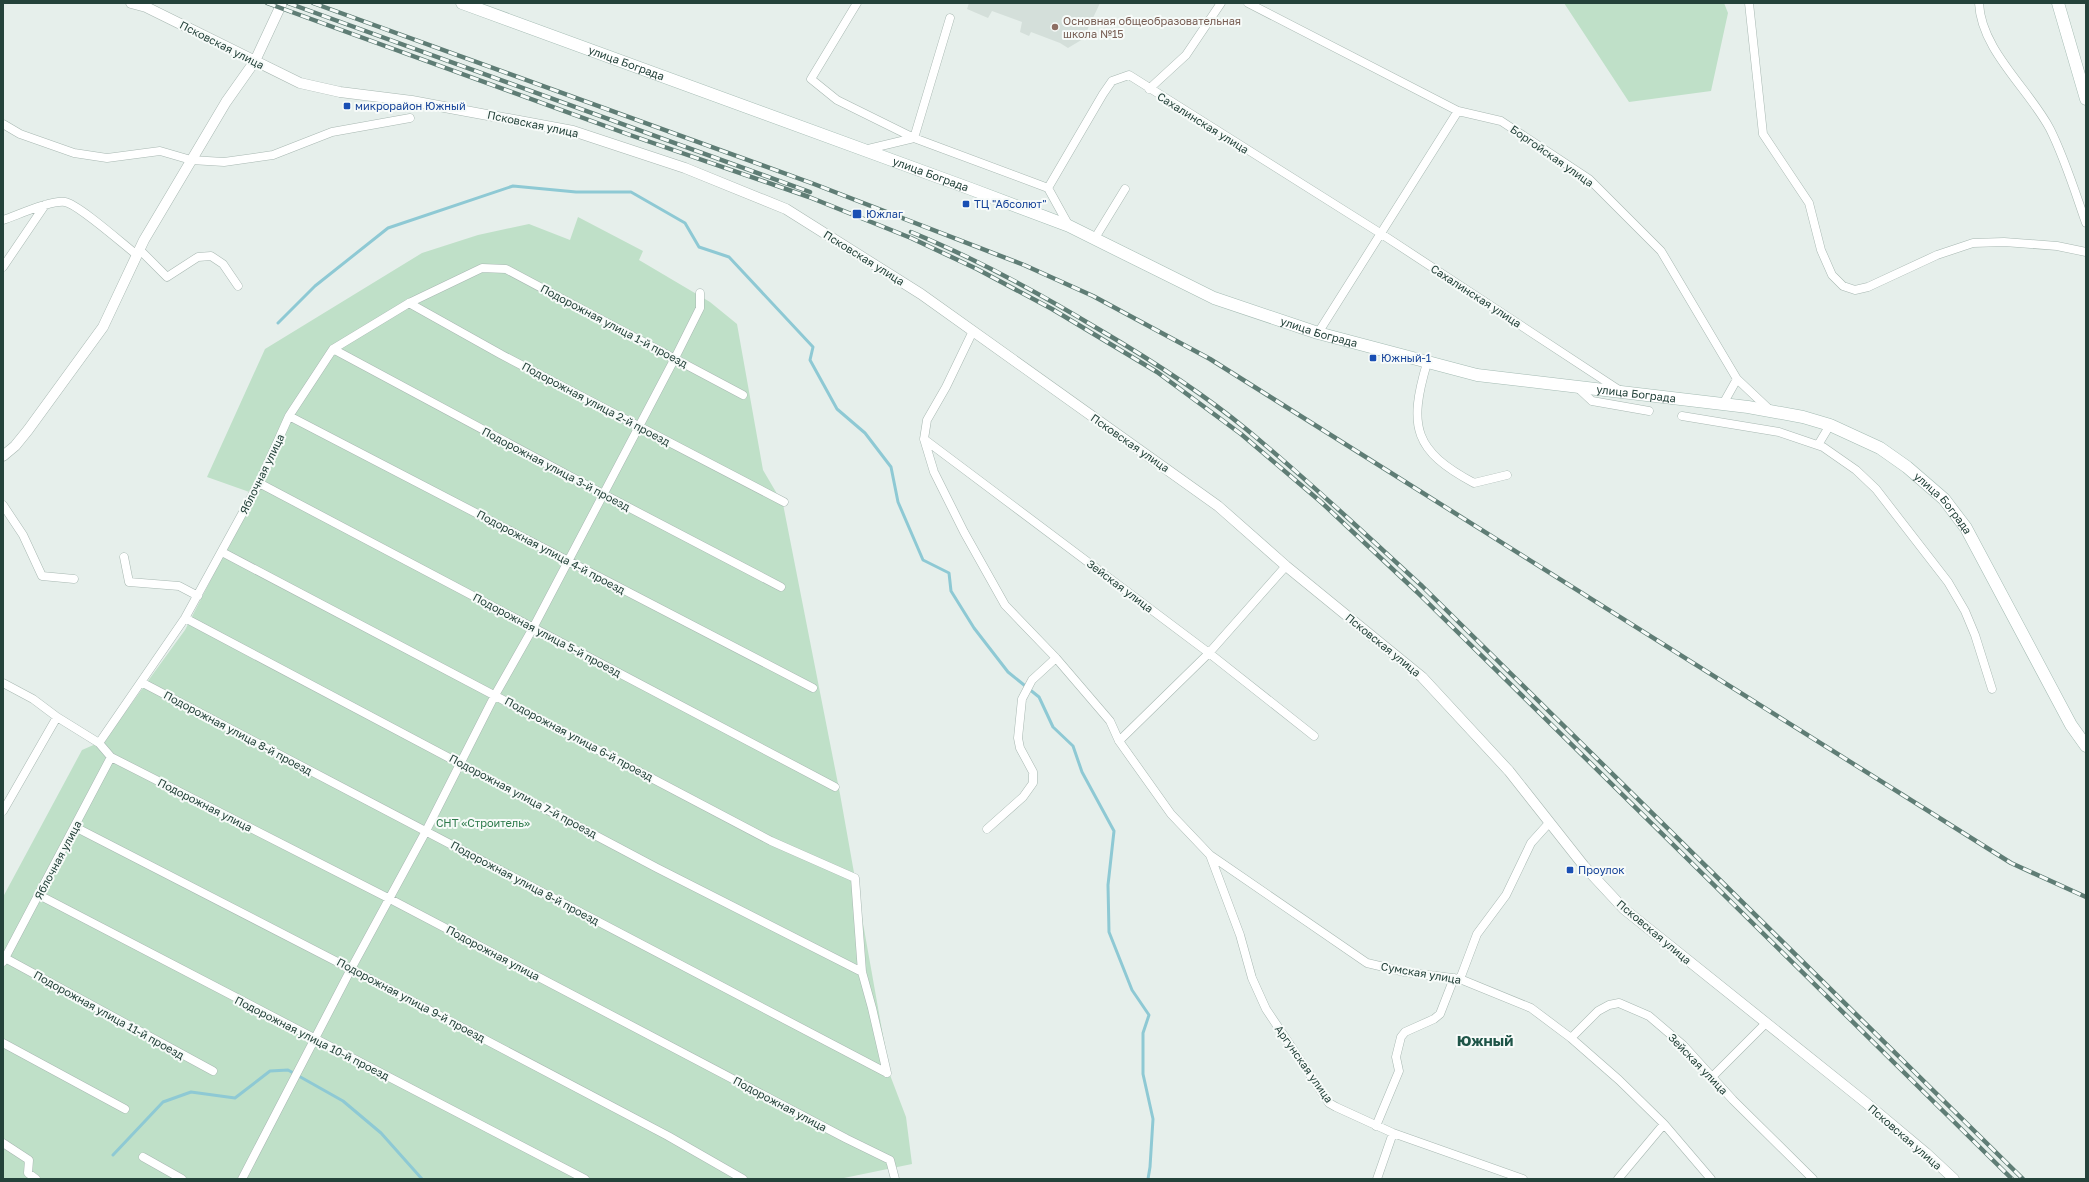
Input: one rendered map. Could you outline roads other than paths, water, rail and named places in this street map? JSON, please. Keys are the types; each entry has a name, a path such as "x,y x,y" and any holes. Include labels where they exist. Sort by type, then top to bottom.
{"main road":[{"name":"улица Бограда","path":"462,3 1069,226 1214,298 1318,333 1427,363 1478,375 1723,404 1771,411 1830,425 1880,448 1926,481 1944,499 1976,543 2071,725 2086,746"},
{"path":"2058,3 2086,99"}],"street":[{"name":"Псковская улица","path":"131,3 146,7 300,83 340,92 412,101 573,130 685,168 786,208 921,294 1218,506 1286,566 1380,641 1422,677 1509,772 1584,866 1624,909 1865,1102 1926,1153 1954,1179"},
{"path":"3,456 15,446 28,430 103,327 138,252 226,102 255,62 282,3"},
{"path":"857,3 811,78 837,100 914,138 1048,188 1069,226"},
{"path":"1148,89 1186,55 1221,3"},
{"name":"Боргойская улица","path":"1248,3 1458,111 1501,121 1589,179 1661,251 1737,379 1771,411"},
{"path":"1749,3 1764,134 1809,202 1821,250 1832,275 1843,286 1855,290 1868,287 1937,255 1973,243 2004,242 2050,245 2086,252"},
{"path":"1979,3 1979,13 1990,41 2049,129 2073,184 2086,223"},
{"path":"914,138 950,18"},
{"name":"Сахалинская улица","path":"1048,188 1112,81 1129,75 1148,89 1380,233 1623,393"},
{"path":"1318,333 1458,111"},
{"path":"3,124 20,134 74,153 107,158 160,151 191,160 224,162 273,155 332,132 410,118"},
{"path":"864,150 914,138"},
{"path":"1095,238 1125,189"},
{"path":"3,220 45,205 65,202 84,213 138,252 167,277 198,258 211,256 223,264 238,286"},
{"path":"3,268 45,205"},
{"name":"Яблочная улица","path":"99,743 185,618 259,483 289,416 333,349 409,303 482,268"},
{"name":"Подорожная улица 1-й проезд","path":"482,268 506,269 676,358 743,395"},
{"path":"242,1179 352,968 426,831 495,695 533,628 676,358 700,308 700,293"},
{"name":"Подорожная улица 2-й проезд","path":"409,303 502,355 784,502"},
{"path":"973,330 946,387 927,420 924,439 934,472 964,532 1006,605 1056,658 1110,721 1119,741 1172,814 1210,855"},
{"name":"Подорожная улица 3-й проезд","path":"333,349 603,494 781,587"},
{"path":"1427,363 1420,389 1416,416 1425,446 1439,461 1474,483 1507,475"},
{"path":"1723,404 1737,379"},
{"path":"1577,387 1592,401 1649,411"},
{"name":"Подорожная улица 4-й проезд","path":"289,416 812,688"},
{"path":"1682,416 1779,432 1818,445 1856,470 1876,489 1948,582 1965,611 1992,689"},
{"path":"1818,445 1830,425"},
{"name":"Зейская улица","path":"924,439 1209,653 1314,736"},
{"name":"Подорожная улица 5-й проезд","path":"259,483 835,787"},
{"path":"3,505 24,535 42,576 74,579"},
{"name":"Подорожная улица 6-й проезд","path":"222,552 771,841 855,878 862,972"},
{"path":"124,557 129,582 179,586 198,596"},
{"path":"1119,741 1209,653 1286,566"},
{"name":"Подорожная улица 7-й проезд","path":"185,618 657,868 862,972"},
{"path":"987,829 1023,797 1033,783 1034,772 1020,748 1018,738 1022,699 1032,680 1056,658"},
{"name":"Подорожная улица 8-й проезд","path":"141,682 887,1073 862,972"},
{"name":"Подорожная улица","path":"3,683 33,699 58,718 99,743 111,758 390,899 847,1139 890,1160 895,1179"},
{"path":"3,812 58,718"},
{"name":"Яблочная улица","path":"4,960 111,758"},
{"path":"1376,1126 1399,1071 1396,1057 1401,1037 1405,1032 1434,1019 1440,1014 1477,934 1506,895 1531,843 1549,823"},
{"name":"Подорожная улица 9-й проезд","path":"75,827 352,968 668,1136 742,1179"},
{"name":"Сумская улица","path":"1210,855 1367,963 1405,972 1457,978 1531,1008 1571,1038 1619,1080 1664,1124 1711,1179"},
{"name":"Аргунская улица","path":"1210,855 1240,935 1252,978 1266,1009 1329,1103 1393,1133 1523,1179"},
{"name":"Подорожная улица 10-й проезд","path":"39,895 585,1179"},
{"name":"Подорожная улица 11-й проезд","path":"4,960 213,1071"},
{"name":"Зейская улица","path":"1571,1038 1598,1011 1608,1005 1619,1003 1649,1016 1683,1045 1713,1076 1733,1100 1813,1179"},
{"path":"1713,1076 1766,1023"},
{"path":"3,1043 125,1109"},
{"path":"1618,1179 1664,1124"},
{"path":"1377,1179 1393,1133"},
{"path":"3,1144 29,1160 26,1176 36,1179"},
{"path":"143,1157 182,1179"}],"waterway":[{"path":"278,323 315,286 388,228 513,186 576,192 631,192 685,223 699,247 729,257 813,347 810,360 837,409 865,433 891,467 898,502 923,560 949,573 951,591 974,628 1008,672 1039,697 1053,727 1073,746 1082,772 1114,831 1108,885 1109,932 1132,990 1149,1015 1143,1033 1143,1074 1153,1119 1148,1179"},
{"path":"113,1155 163,1102 191,1092 235,1098 270,1071 288,1070 343,1101 381,1133 422,1179"}],"railway":[{"path":"267,3 630,135 809,197 911,238 977,269 1052,309 1157,372 1241,434 1321,502 1417,592 2012,1179"},
{"path":"288,3 810,192"},
{"path":"313,3 814,184 1024,265 1093,296 1210,359 2011,863 2086,897"},
{"path":"911,232 936,242 1007,277 1119,341 1193,389 1229,415 1269,448 1422,586 2023,1179"}],"place":[{"name":"Основная общеобразовательная школа №15","path":"1055,27"},
{"name":"микрорайон Южный","path":"347,106"},
{"name":"ТЦ \"Абсолют\"","path":"966,204"},
{"name":"Южлаг","path":"857,214"},
{"name":"Южный-1","path":"1373,358"},
{"name":"Проулок","path":"1570,870"}],"district":[{"name":"Южный","path":"1485,1041"}],"park label":[{"name":"СНТ «Строитель»","path":"483,823"}]}
